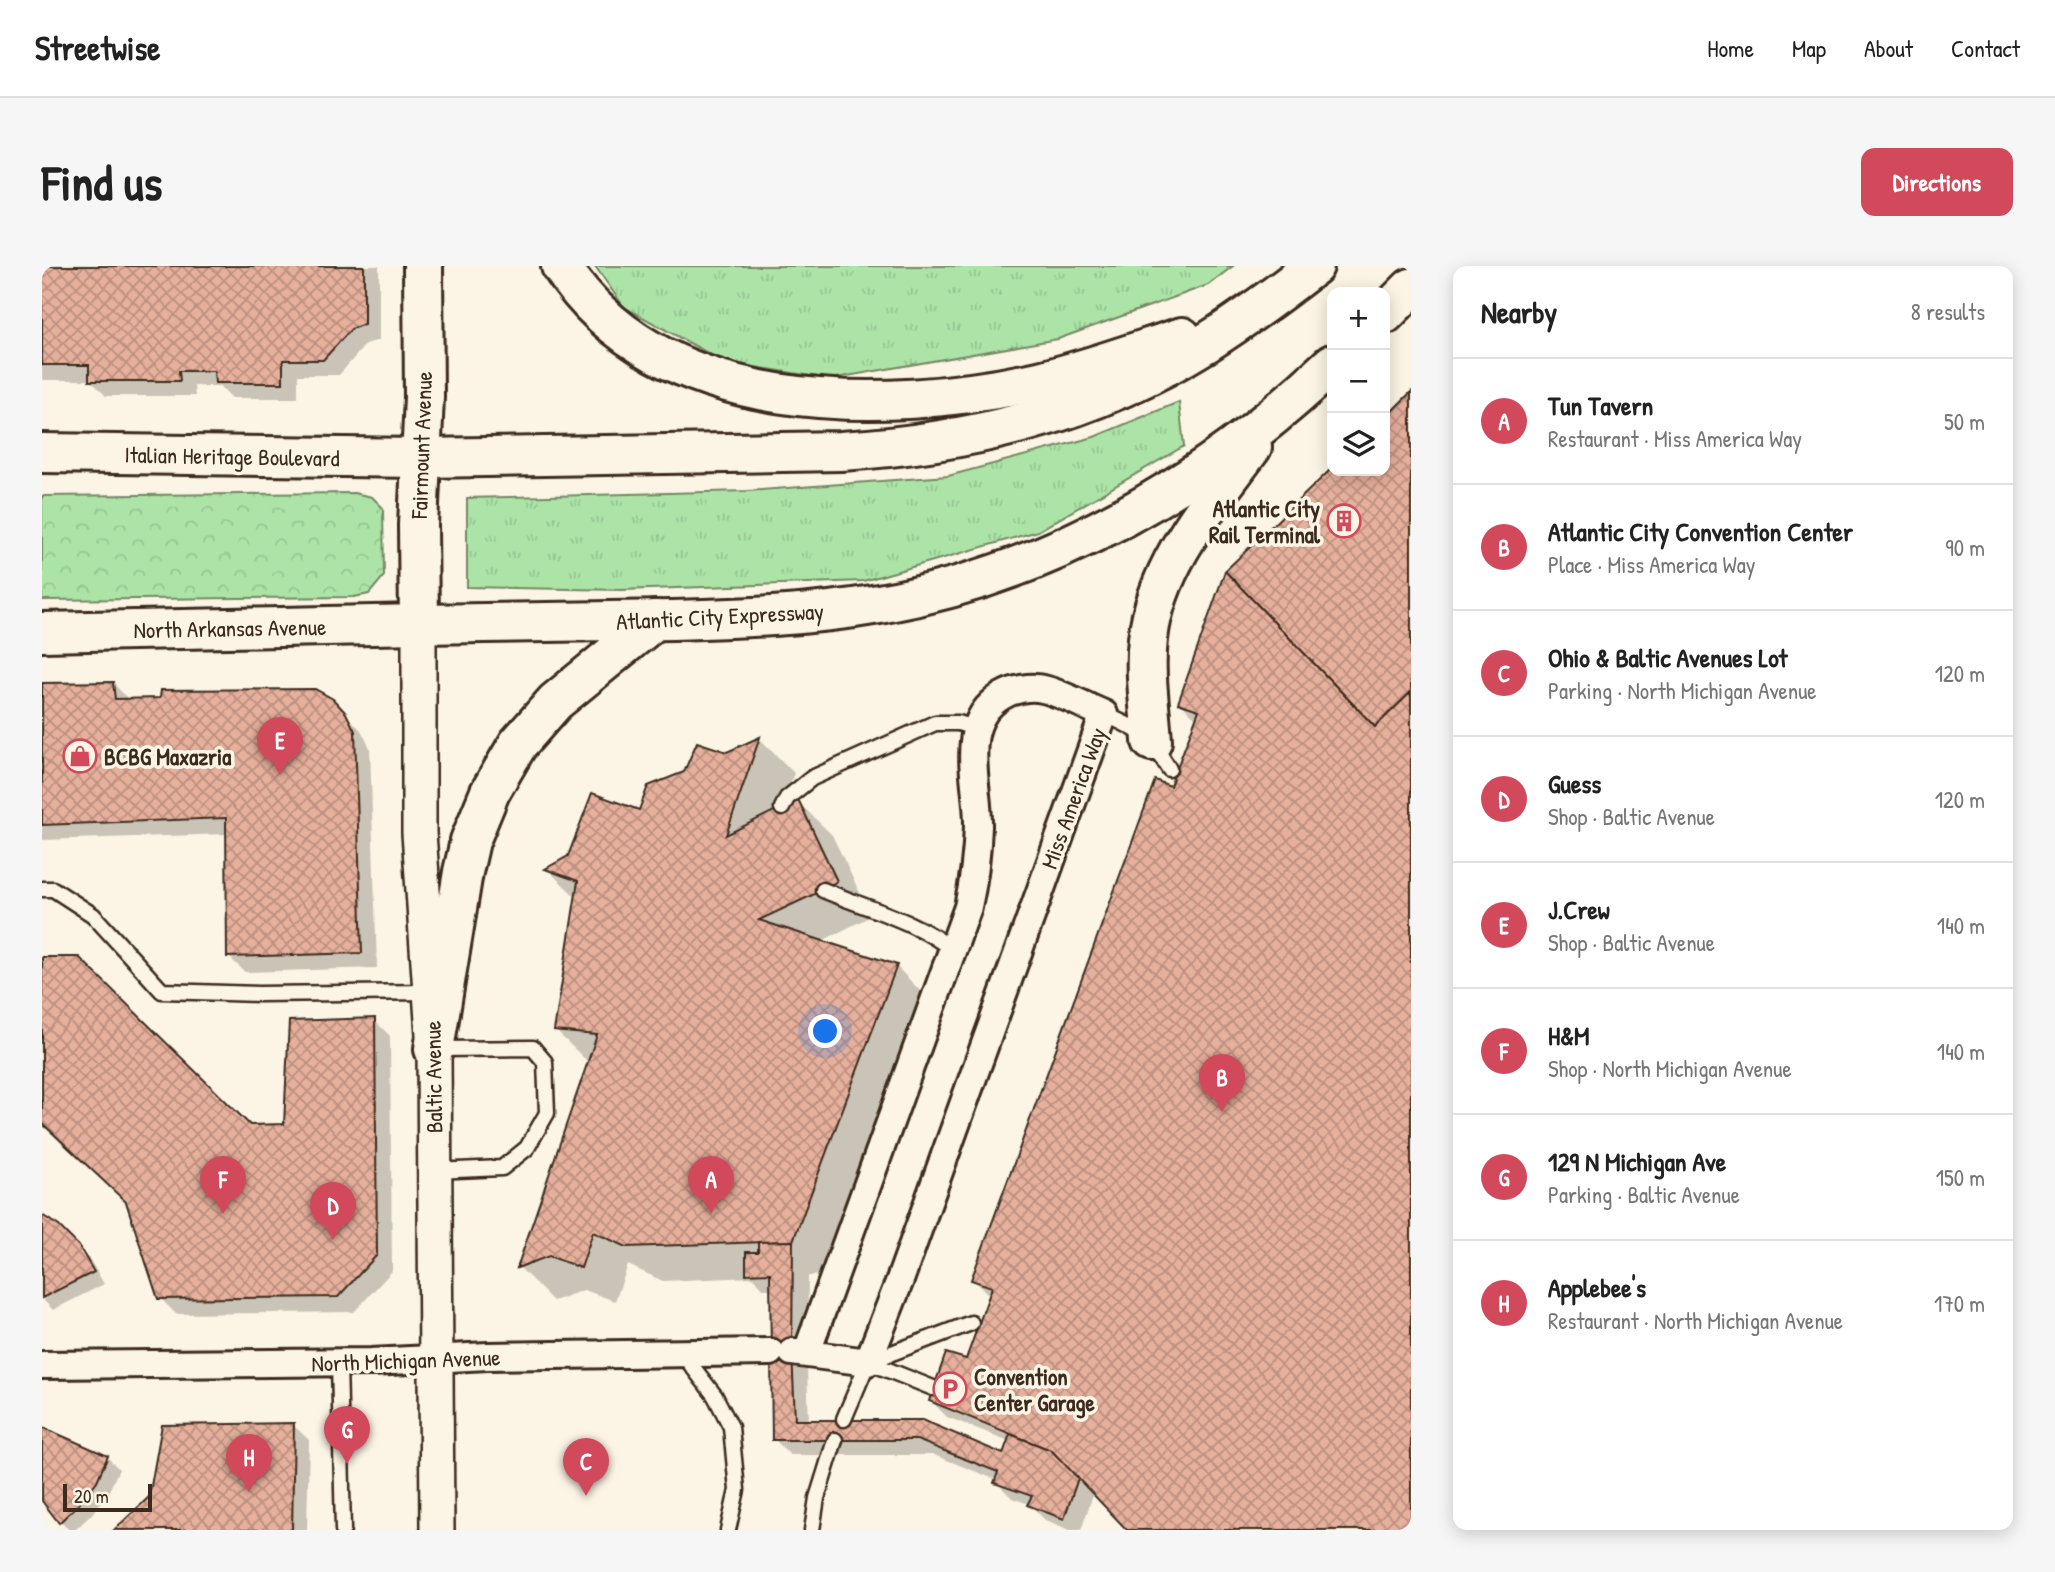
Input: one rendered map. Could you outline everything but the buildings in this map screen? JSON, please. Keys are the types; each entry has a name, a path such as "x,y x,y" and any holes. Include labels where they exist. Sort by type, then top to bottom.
{"main road":[{"name":"Fairmount Avenue","path":"418,624 418,525 424,397 422,266"},
{"path":"561,266 587,300 608,320 630,337 670,359 716,378 748,387 783,395 820,398 863,401 906,399 1041,380 1247,316"},
{"path":"421,458 841,450 897,447 950,440 1042,417 1106,394 1153,372 1247,316 1314,266"},
{"path":"1390,309 1411,288"},
{"name":"Atlantic City Expressway","path":"418,624 773,617 880,604 987,577 1039,558 1141,508 1210,463 1277,413 1327,368"},
{"path":"1161,755 1147,668 1148,638 1160,590 1188,536 1277,413"},
{"name":"Italian Heritage Boulevard","path":"42,453 421,458"},
{"path":"434,1049 463,872 470,841 490,792 518,744 555,702 655,621"},
{"name":"North Arkansas Avenue","path":"42,632 418,624"}],"street":[{"name":"Baltic Avenue","path":"418,624 419,833 434,1049 437,1530"},
{"name":"Miss America Way","path":"868,1362 1104,714 1056,693 1030,688 1004,695 991,703 975,728"},
{"path":"790,1352 954,951 968,906 978,824 973,757 975,728"},
{"name":"North Michigan Avenue","path":"42,1365 339,1363 790,1352 868,1362"}],"lane":[{"path":"1104,714 1132,727 1161,755"},
{"path":"782,808 787,798 812,778 935,723 958,723 975,728"},
{"path":"42,889 53,889 93,915 162,991 260,994 430,992"},
{"path":"823,890 911,923 940,939 954,951"},
{"path":"434,1049 533,1048 545,1062 547,1113 527,1148 502,1168 435,1171"},
{"path":"844,1419 868,1362 971,1323"},
{"path":"681,1353 715,1396 731,1427 737,1490 728,1530"},
{"path":"868,1362 933,1388"},
{"path":"339,1363 342,1530"},
{"path":"813,1530 817,1498 835,1440"}],"green space":[{"path":"595,266 1233,266 1208,285 1058,339 830,379 724,362 624,307"},
{"path":"1179,402 1184,446 1038,531 863,581 622,590 467,587 467,498 747,491 948,476 1094,437"},
{"path":"354,493 372,497 383,508 384,576 369,594 354,597 42,600 42,496"}],"place":[{"name":"Atlantic City Rail Terminal","path":"1344,521"},
{"name":"BCBG Maxazria","path":"80,756"},
{"name":"J.Crew","path":"280,775"},
{"name":"Atlantic City Convention Center","path":"1222,1112"},
{"name":"H&M","path":"223,1214"},
{"name":"Tun Tavern","path":"711,1214"},
{"name":"Guess","path":"333,1240"},
{"name":"Convention Center Garage","path":"950,1389"},
{"name":"129 N Michigan Ave","path":"347,1464"},
{"name":"Applebee's","path":"249,1492"},
{"name":"Ohio & Baltic Avenues Lot","path":"586,1496"}]}
